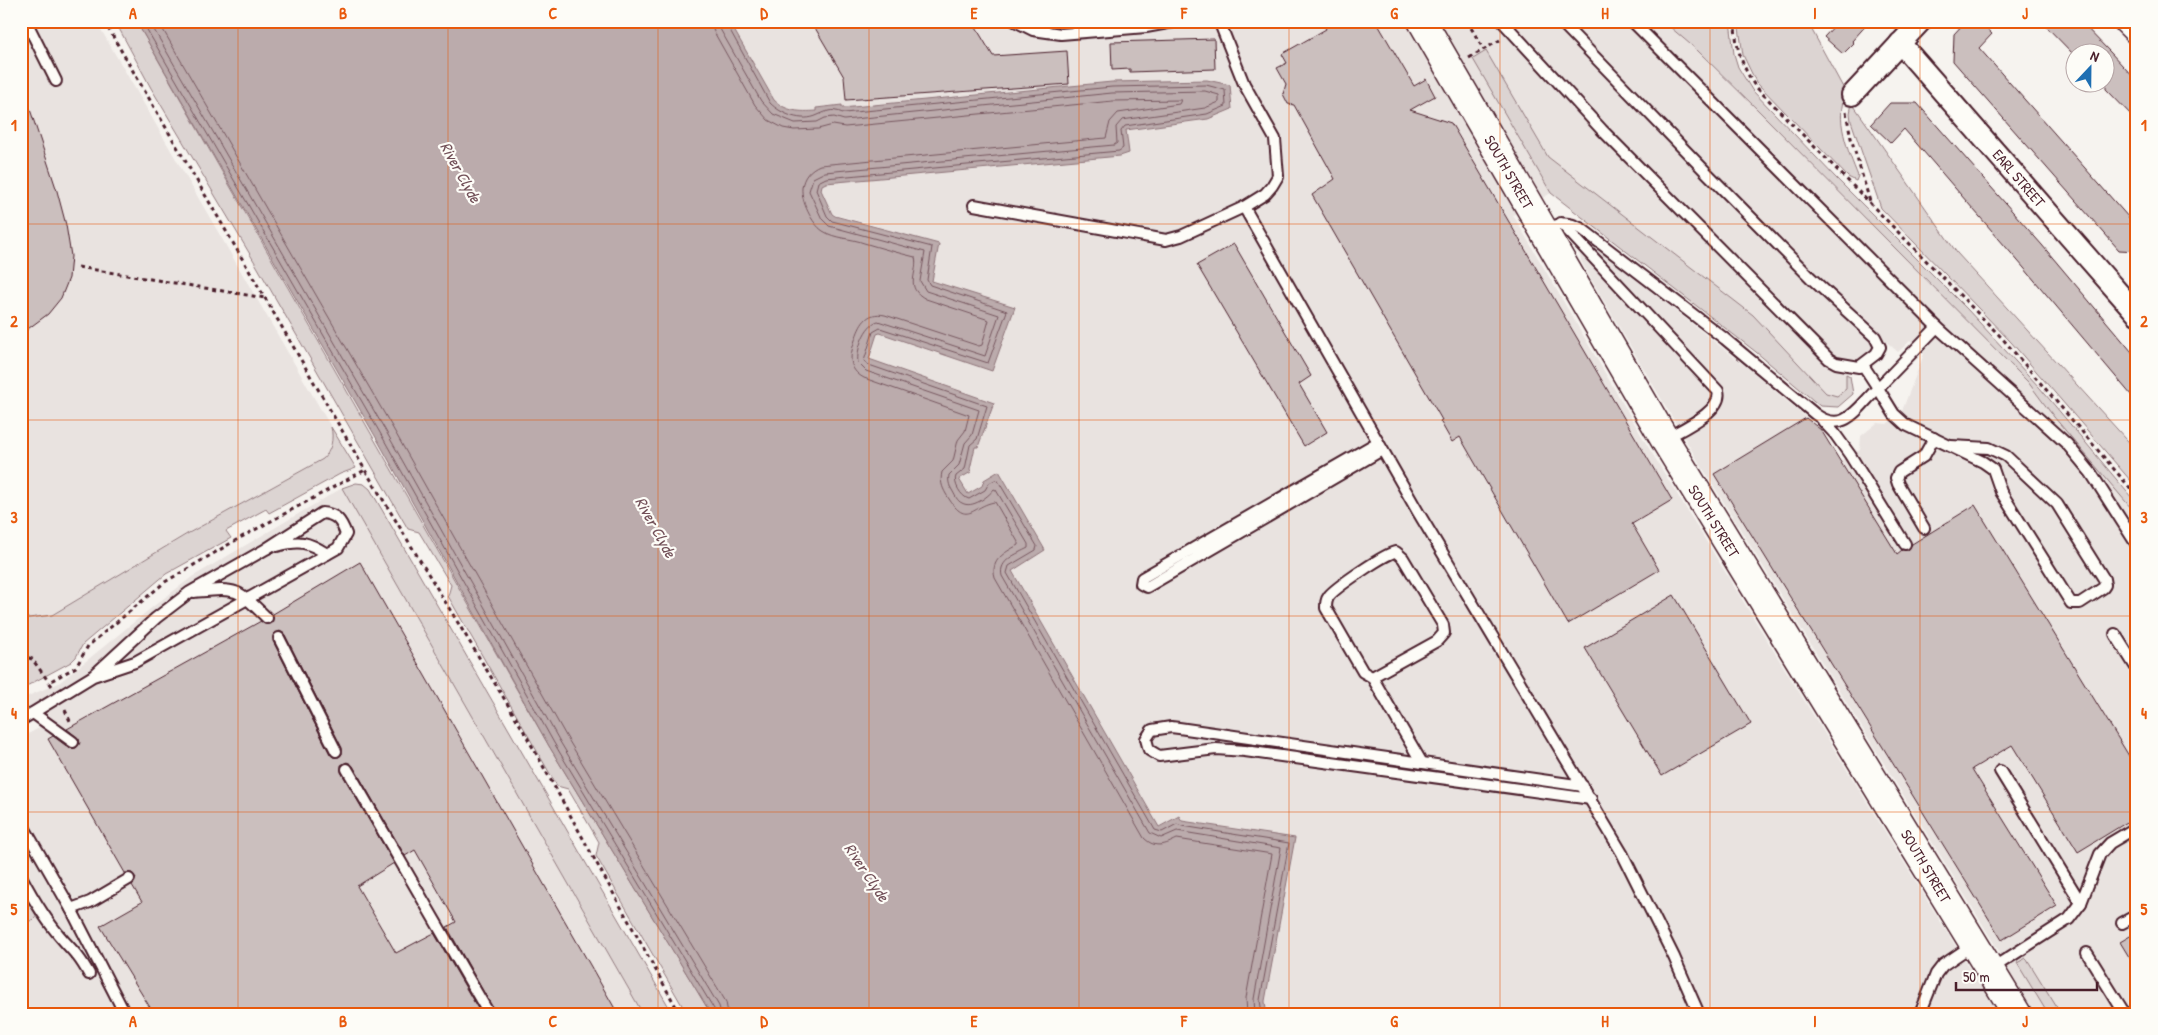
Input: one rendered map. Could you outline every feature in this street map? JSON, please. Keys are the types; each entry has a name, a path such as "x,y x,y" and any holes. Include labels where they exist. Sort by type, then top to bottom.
{"street":[{"name":"SOUTH STREET","path":"1422,21 1552,227 1665,440 2017,1014"},
{"path":"1852,95 1920,21"},
{"path":"2128,21 2137,30"},
{"name":"EARL STREET","path":"1900,43 2134,303"}],"lane":[{"path":"26,21 56,81"},
{"path":"1015,21 1033,30 1061,34 1146,27 1179,21"},
{"path":"974,205 1166,240 1181,236 1244,207 1265,194 1276,181 1278,170 1276,144 1273,134 1244,84 1230,51 1222,25 1218,21"},
{"path":"1502,21 1602,130 1829,359 1836,363 1854,367 1863,366 1878,351 1880,344 1875,337 1812,278 1708,174 1560,21"},
{"path":"1632,21 1937,327 2067,444 2091,473 2137,545"},
{"path":"1244,207 1380,446 1591,799 1638,883 1699,1014"},
{"path":"1552,227 1574,225 1591,236 1725,339 1820,418 1835,434 1850,455 1905,544"},
{"path":"1552,227 1718,391 1718,400 1712,410 1665,440"},
{"path":"1820,418 1836,424 1841,422 1878,388 1937,327"},
{"path":"1863,366 1900,420 1934,438 1983,462 1993,469 2001,492 2071,603 2080,603 2103,588 2104,579 2057,504 2006,456 1989,448 1951,446"},
{"path":"1924,528 1896,478 1899,472 1924,456 1934,438"},
{"path":"1380,446 1147,586 1141,584 1142,578 1380,446"},
{"path":"21,720 94,676 156,618 190,592 266,549 322,513 332,514 341,521 346,534 338,548 135,662 94,676"},
{"path":"266,549 294,541 316,546 326,554"},
{"path":"1372,678 1436,641 1444,633 1443,625 1413,574 1403,558 1396,552 1385,555 1336,590 1327,598 1326,603 1327,611 1363,672 1372,678 1422,763"},
{"path":"190,592 227,589 238,592 268,618"},
{"path":"2115,634 2137,669"},
{"path":"279,638 336,751"},
{"path":"33,713 74,742"},
{"path":"1583,786 1171,727 1152,730 1146,739 1149,750 1159,756 1216,749 1245,751 1591,799"},
{"path":"346,769 489,1014"},
{"path":"2000,771 2081,903"},
{"path":"21,822 71,909 125,1014"},
{"path":"1990,969 2074,915 2081,903 2100,854 2110,843 2137,826"},
{"path":"21,876 41,911 64,941 79,955 89,974"},
{"path":"71,909 90,902 128,879"},
{"path":"2122,923 2137,914"},
{"path":"1920,1014 1936,974 1942,965 1974,944"},
{"path":"2087,953 2125,1014"}],"path":[{"path":"104,21 365,470 522,728 680,1014"},
{"path":"1467,21 1484,50"},
{"path":"1735,21 1740,58 1755,86 2002,338 2137,496"},
{"path":"1472,57 1491,46"},
{"path":"1852,95 1847,102 1846,119 1871,205"},
{"path":"78,267 266,298"},
{"path":"21,656 32,658 49,682"}],"shaded area":[{"path":"21,21 96,21 331,427 333,434 327,454 323,459 187,534 52,615 21,619"},
{"path":"115,21 136,21 549,746 711,1014 687,1014 596,856 599,842 568,789 557,786 448,596 451,585 419,532 408,529 254,261 151,88"},
{"path":"729,21 1663,21 1697,50 1760,112 2028,382 2054,417 2137,515 2137,1014 1269,1014 1266,1010 1265,1001 1182,821 1179,816 1159,827 1012,571 1045,550 982,486 968,494 959,479 970,469 975,446 869,359 877,334 879,333 992,370 931,281 877,226 832,214 821,190 822,185 826,183 1126,130 1208,119 842,108 842,105 816,108 817,111 796,112 784,108 774,100","holes":["1551,193 1756,352 1820,406 1838,407 1853,394 1850,376 1847,373 1882,338 1898,352 1910,341 1924,354 1902,411 1887,424 1877,423 1861,436 1860,450 1840,461 1821,430 1749,369 1590,243 1580,254 1581,261 1595,286 1686,441 2008,966 1979,984 1650,450 1513,215"]},
{"path":"1663,21 1730,21 1734,54 1738,67 1752,90 1836,178 1967,309 2040,388 2137,504 2137,515 2054,417 2028,382 1760,112 1697,50"},
{"path":"1738,21 1807,21 1846,93 1841,113 1842,124 1858,176 1856,181 1848,177 1756,82 1743,55"},
{"path":"1486,51 1548,157 1753,315 1826,393 1837,396 1846,389 1846,374 1850,376 1853,394 1838,407 1820,406 1756,352 1551,193 1473,59"},
{"path":"1852,103 1957,253 2137,451 2137,488 2011,342 1881,208 1851,121"},
{"path":"331,427 356,468 340,474 269,513 266,509 226,531 231,538 166,574 83,644 71,662 21,689 21,619 52,615 187,534 323,459 331,444"},
{"path":"356,483 364,484 370,489 673,1014 643,1014 342,488"},
{"path":"342,488 643,1014 21,1014 21,926 37,917 21,889 21,738 39,728 21,699 59,683 192,577"},
{"path":"21,889 37,917 21,926"},
{"path":"2026,958 2061,1014 2048,1014 2017,963"}],"water":[{"name":"River Clyde","path":"136,21 729,21 774,100 784,107 799,111 816,111 816,108 842,105 842,108 1112,82 1207,80 1230,85 1232,109 1208,119 1126,130 1129,153 1120,156 826,183 822,185 821,190 832,214 835,216 939,244 932,281 1015,307 992,371 880,333 877,334 869,359 994,403 978,447 975,447 971,472 959,479 968,494 982,486 984,480 999,471 1045,550 1012,571 1159,827 1179,816 1182,821 1295,838 1265,1001 1266,1010 1269,1014 711,1014 549,746 378,441"}],"building":[{"path":"811,21 972,21 993,56 1067,51 1069,84 846,100 844,77"},
{"path":"1322,21 1376,21 1414,86 1426,79 1435,96 1410,110 1451,123 1672,500 1632,524 1659,570 1568,624 1460,437 1452,442 1440,421 1442,420 1312,195 1335,179 1294,105 1288,104 1283,94 1286,84 1277,68 1287,63 1282,54 1326,29"},
{"path":"1839,21 1870,21 1852,41 1854,43 1843,54 1824,37"},
{"path":"1966,21 1978,21 1992,34 1979,48 2137,227 2137,251 2119,250 1953,61 1954,34"},
{"path":"2041,21 2080,21 2100,42 2066,42 2066,47"},
{"path":"1214,39 1215,69 1130,72 1130,69 1112,70 1111,42"},
{"path":"2116,58 2137,81 2137,121 2109,92 2116,92"},
{"path":"21,91 24,91 57,191 66,225 71,256 69,278 61,298 48,314 21,334"},
{"path":"1890,103 1917,103 2042,245 2137,358 2137,402 1904,129 1891,143 1871,124"},
{"path":"1234,244 1311,376 1299,384 1327,432 1304,446 1197,265"},
{"path":"1806,418 1821,430 1897,554 1902,550 1908,550 1912,544 1975,505 2137,769 2137,816 2078,852 2012,745 1972,769 2057,906 2002,940 1714,474"},
{"path":"360,562 618,1014 496,1014 447,927 456,922 415,850 405,856 353,766 347,762 341,765 341,772 394,863 357,886 396,953 434,933 481,1014 154,1014 100,926 142,902 132,885 136,878 132,873 125,873 48,739 53,736 69,748 76,748 80,743 79,739 67,729 261,621 269,624 273,620 273,614","holes":["280,631 285,635 342,748 342,754 339,757 333,757 330,754 273,641 274,634"]},
{"path":"1674,595 1751,724 1662,776 1585,648"},
{"path":"2137,932 2137,970 2120,942"}]}
